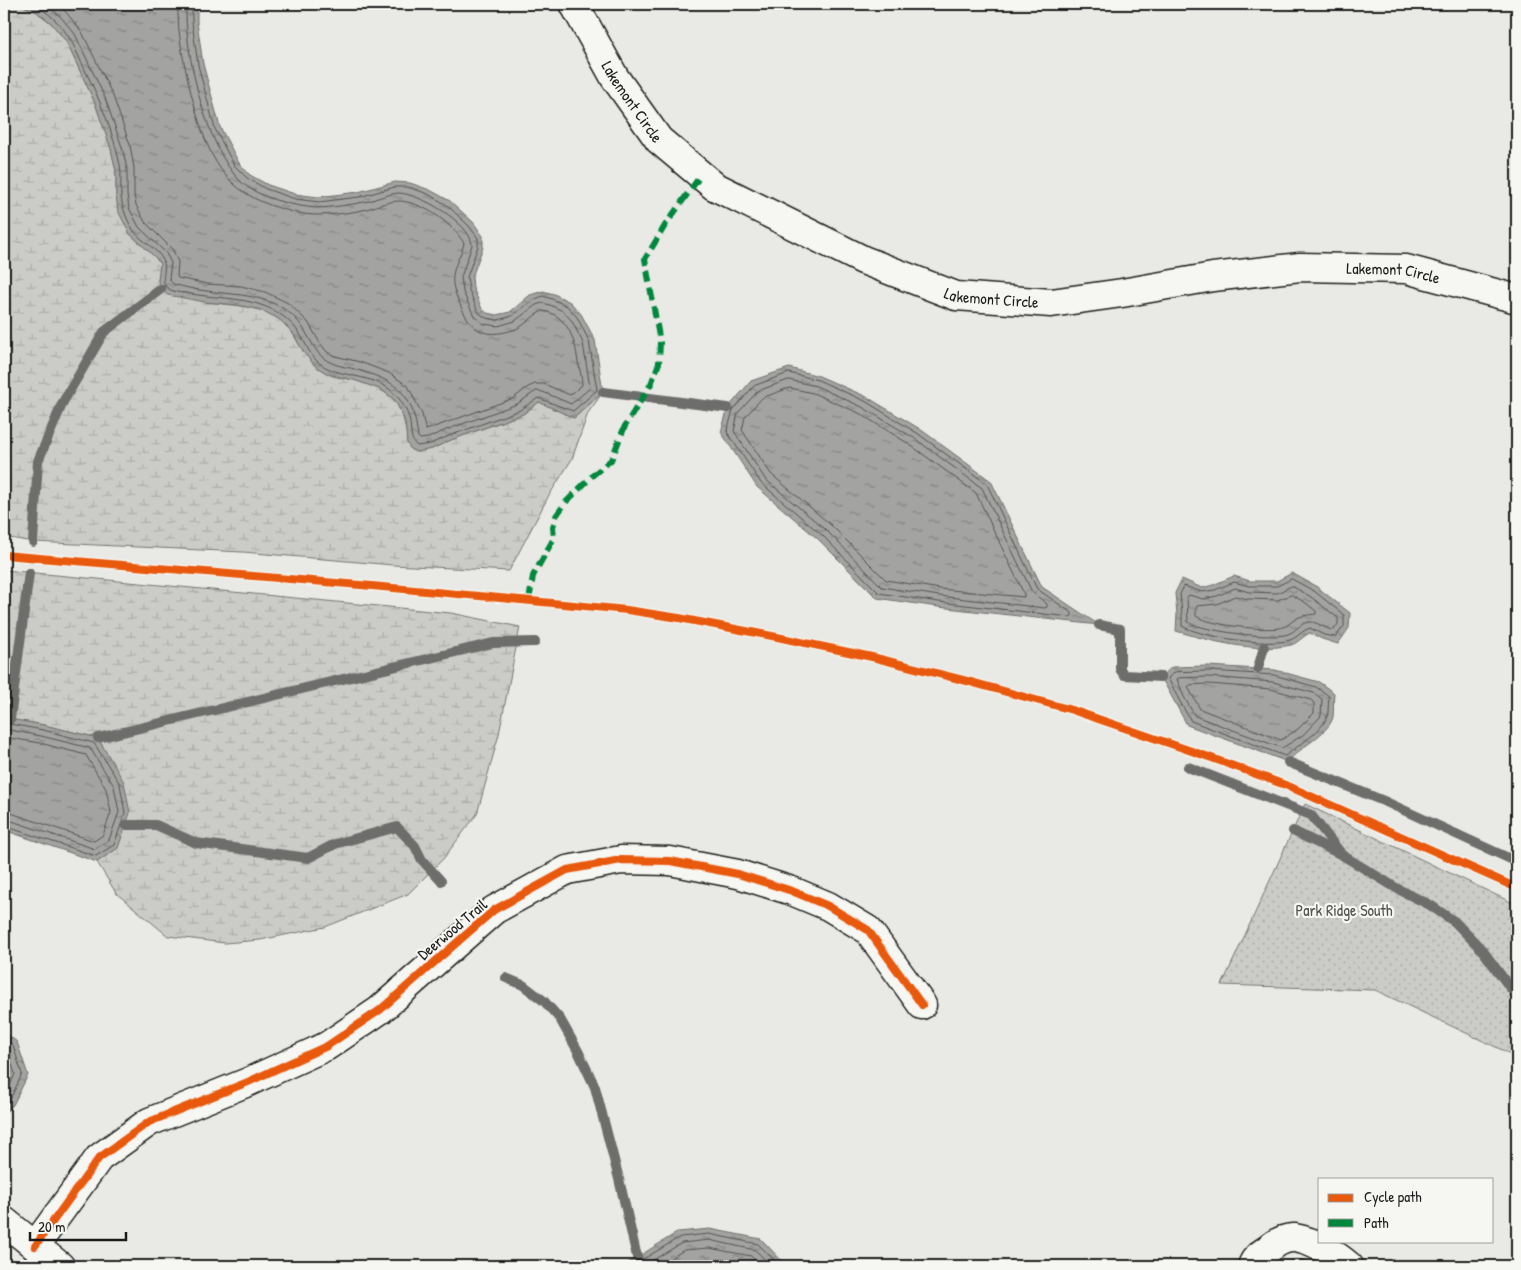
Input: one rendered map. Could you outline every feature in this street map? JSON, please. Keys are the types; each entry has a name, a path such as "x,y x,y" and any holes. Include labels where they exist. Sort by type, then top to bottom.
{"street":[{"name":"Lakemont Circle","path":"574,4 615,78 659,140 714,186 863,260 956,296 1051,303 1213,277 1300,267 1406,269 1517,299"},
{"name":"Deerwood Trail","path":"35,1246 99,1158 148,1122 248,1082 327,1046 380,1010 494,910 568,870 621,860 670,861 738,874 792,891 828,906 868,930 922,1005"},
{"path":"4,1221 60,1266"},
{"path":"1252,1266 1255,1258 1276,1243 1294,1238 1318,1246 1349,1266"}],"green space":[{"path":"4,4 19,4 37,12 51,23 66,41 95,103 111,149 116,171 116,196 130,234 160,264 158,281 202,301 251,308 277,318 287,326 307,355 325,372 368,384 394,400 403,417 408,443 432,449 451,440 523,414 539,402 574,418 603,392 588,413 572,459 548,497 509,571 393,565 243,552 33,542 4,537"},
{"path":"4,570 451,613 520,627 499,734 477,814 443,859 408,894 325,927 260,940 225,943 168,936 116,893 97,862 118,848 98,738 4,718"},
{"name":"Park Ridge South","path":"1305,804 1517,905 1517,1057 1375,990 1222,985"},
{"path":"1293,1260 1303,1260 1315,1266 1279,1266"}],"water":[{"path":"19,4 197,4 197,22 203,64 220,127 239,163 250,175 268,185 295,194 318,197 358,192 395,182 410,183 430,190 450,201 473,222 483,236 483,247 472,277 473,288 482,309 487,313 496,315 510,312 530,295 543,291 570,302 581,314 595,340 603,392 574,418 539,402 523,414 451,440 432,449 417,452 411,450 407,443 405,421 395,400 382,390 354,380 328,374 315,366 304,353 293,333 279,319 261,310 238,305 205,302 168,295 161,289 158,281 160,264 130,234 118,211 116,171 111,149 95,103 66,41 51,23 37,12"},
{"path":"789,368 819,376 867,397 920,429 991,481 1042,587 1099,625 938,607 877,598 818,539 757,487 721,432 728,408 751,381"},
{"path":"1292,573 1317,587 1350,613 1349,628 1338,644 1310,633 1291,645 1262,648 1248,647 1218,642 1176,631 1175,593 1182,579 1202,588 1234,576 1250,581 1277,581"},
{"path":"1209,666 1275,670 1319,682 1334,693 1333,717 1320,735 1288,762 1187,725 1161,677 1172,667"},
{"path":"4,718 98,738 124,782 130,813 118,848 97,862 4,830"},
{"path":"4,1032 17,1042 28,1075 13,1105 4,1114"},
{"path":"710,1229 761,1239 786,1266 623,1266 678,1232"}],"waterway":[{"path":"33,542 38,461 63,402 104,332 161,289"},
{"path":"603,392 728,408"},
{"path":"10,719 29,573"},
{"path":"1099,625 1120,629 1120,669 1124,675 1161,677"},
{"path":"98,738 493,643 535,642"},
{"path":"1258,668 1264,647"},
{"path":"1288,762 1386,802 1517,862"},
{"path":"1188,767 1311,815 1340,852"},
{"path":"126,825 156,825 196,843 308,858 335,844 397,827 415,846 422,860 441,881"},
{"path":"1293,831 1342,855 1398,889 1430,905 1455,922 1483,951 1517,997"},
{"path":"506,978 523,985 544,1001 560,1019 595,1087 637,1257"}],"marked path":[{"path":"529,601 533,576 554,538 553,527 556,516 566,502 611,460 625,426 651,384 659,363 660,342 645,259 666,224 701,175"}],"cycle path":[{"path":"4,555 627,610 679,618 872,657 1072,710 1209,757 1288,786 1517,888"},
{"path":"35,1246 99,1158 149,1122 248,1082 327,1046 380,1010 494,910 567,870 621,860 670,861 738,874 792,891 828,906 868,930 922,1005"}]}
